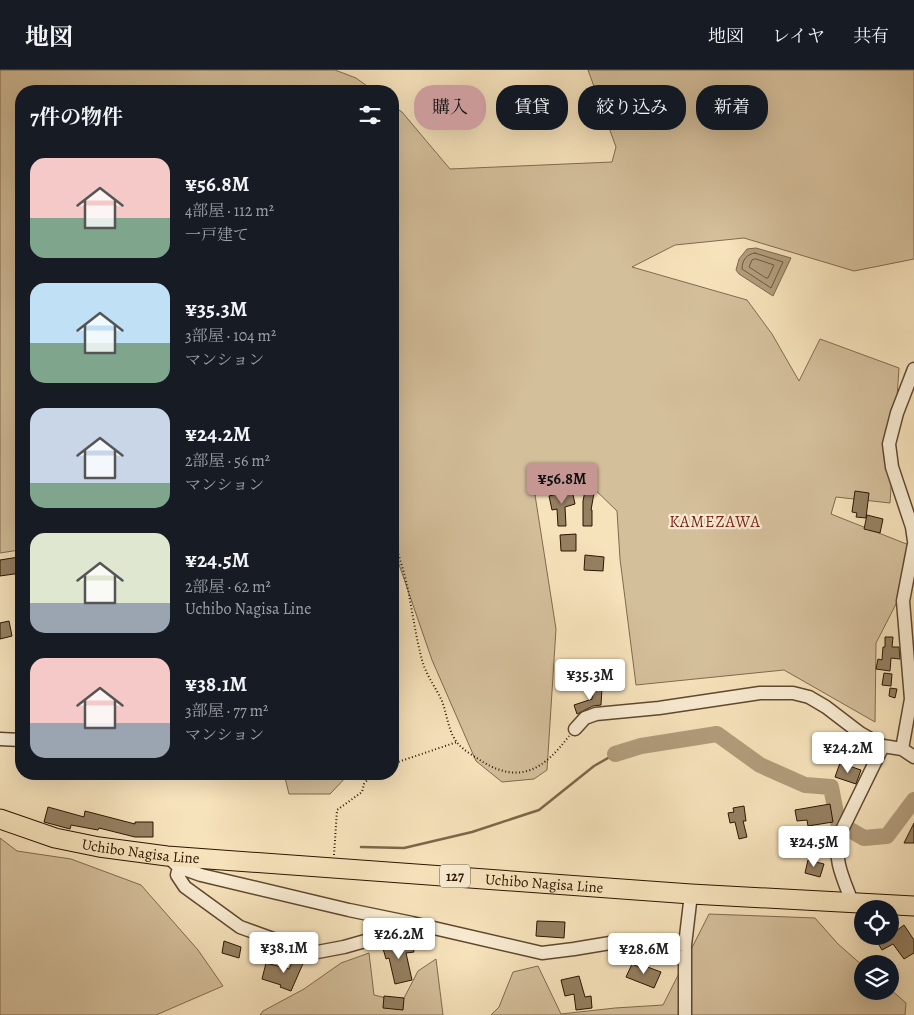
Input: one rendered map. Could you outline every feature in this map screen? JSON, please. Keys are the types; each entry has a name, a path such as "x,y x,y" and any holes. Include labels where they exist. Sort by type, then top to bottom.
{"highway":[{"name":"Uchibo Nagisa Line","path":"0,819 64,840 173,861 334,867 691,894 852,902 913,909"}],"street":[{"path":"902,749 911,699 903,601 914,543 912,526 892,467 889,444 897,413 914,369"},
{"path":"575,729 585,718 596,714 660,708 760,693 793,693 809,697 826,706 860,733 883,746 902,749 914,757"},
{"path":"0,739 15,740"},
{"path":"852,902 838,868 836,847 839,836 883,746"},
{"path":"173,861 202,875 240,885 542,952 616,942 685,945"},
{"path":"173,861 177,875 185,887 240,927 312,953 325,952 362,942 397,932 416,924"},
{"path":"685,1015 685,945 691,894"}],"path":[{"path":"399,558 406,581 422,661 442,702 456,742 472,756 496,770 512,773 524,772 542,765 560,748 575,729"},
{"path":"399,762 456,742"},
{"path":"334,867 337,810 362,792 367,780"}],"shaded area":[{"path":"0,70 335,70 356,78 366,85 15,85 15,551 0,553"},
{"path":"588,70 914,70 914,259 854,271 744,238 675,245 632,267 747,300 772,334 799,381 820,339 899,368 890,503 836,497 831,514 914,547 914,569 876,643 875,722 784,670 636,685 620,559 617,511 585,480 535,495 556,629 547,770 534,779 502,782 476,761 432,660 399,564 399,110 414,126 414,130 417,130 450,169 612,162 616,147 610,130 686,130 686,85 593,85"},
{"path":"286,780 343,780 330,794 289,794"},
{"path":"0,838 17,851 71,859 141,885 198,950 223,986 156,1015 0,1015"},
{"path":"709,914 815,918 838,944 854,958 854,1000 899,1000 899,997 906,1003 905,1015 491,1015 499,1007 513,972 538,966 561,1014 663,1005"},
{"path":"369,953 374,995 402,1002 418,971 436,959 443,1015 260,1015 263,1011 304,989 341,963"}],"water":[{"path":"756,248 791,258 773,296 739,274 736,270 739,259 747,249"}],"building":[{"path":"572,490 575,504 565,507 566,526 558,526 557,509 552,510 549,496"},
{"path":"585,491 594,493 591,510 592,526 583,526"},
{"path":"855,491 869,493 866,518 856,517 857,513 852,512"},
{"path":"867,515 883,519 880,533 864,529"},
{"path":"576,534 576,551 561,551 560,535"},
{"path":"585,555 604,557 603,571 584,570"},
{"path":"15,558 15,574 0,576 0,560"},
{"path":"9,621 12,636 0,639 0,623"},
{"path":"885,637 893,637 892,647 899,647 900,659 891,658 890,671 876,669 878,659 882,660"},
{"path":"884,673 892,674 891,686 882,685"},
{"path":"572,679 572,687 561,688 561,680"},
{"path":"593,687 602,688 601,705 593,706 577,714 574,705 592,699"},
{"path":"890,688 897,689 895,698 889,696"},
{"path":"840,763 861,770 856,784 835,777"},
{"path":"830,804 833,822 808,826 807,820 797,821 795,810"},
{"path":"744,806 746,821 743,821 747,837 739,839 735,822 730,823 728,813 734,812 733,808"},
{"path":"48,807 84,817 85,811 135,824 135,822 153,822 153,837 135,837 99,828 98,830 71,825 70,829 44,822"},
{"path":"914,823 914,843 904,843"},
{"path":"808,860 824,864 820,877 805,873"},
{"path":"537,921 565,922 564,938 536,936"},
{"path":"904,925 914,940 914,953 904,959 894,945 899,945 899,929"},
{"path":"411,940 414,952 406,953 412,980 395,984 389,958 386,959 382,945"},
{"path":"224,941 241,947 239,958 222,953"},
{"path":"879,945 891,945 882,950"},
{"path":"295,956 305,959 291,991 280,987 281,985 262,979 266,963 289,969"},
{"path":"632,964 641,968 642,965 661,972 654,988 626,977"},
{"path":"579,976 585,997 591,996 592,1008 576,1010 574,994 565,996 561,980"},
{"path":"384,996 404,998 403,1010 383,1008"}],"waterway":[{"path":"615,754 641,746 717,734 760,765 805,785 831,787 838,823 864,838 887,836 914,800"},
{"path":"361,847 404,848 472,832 539,810 594,766 615,754"}],"district":[{"name":"KAMEZAWA","path":"715,521"}]}
